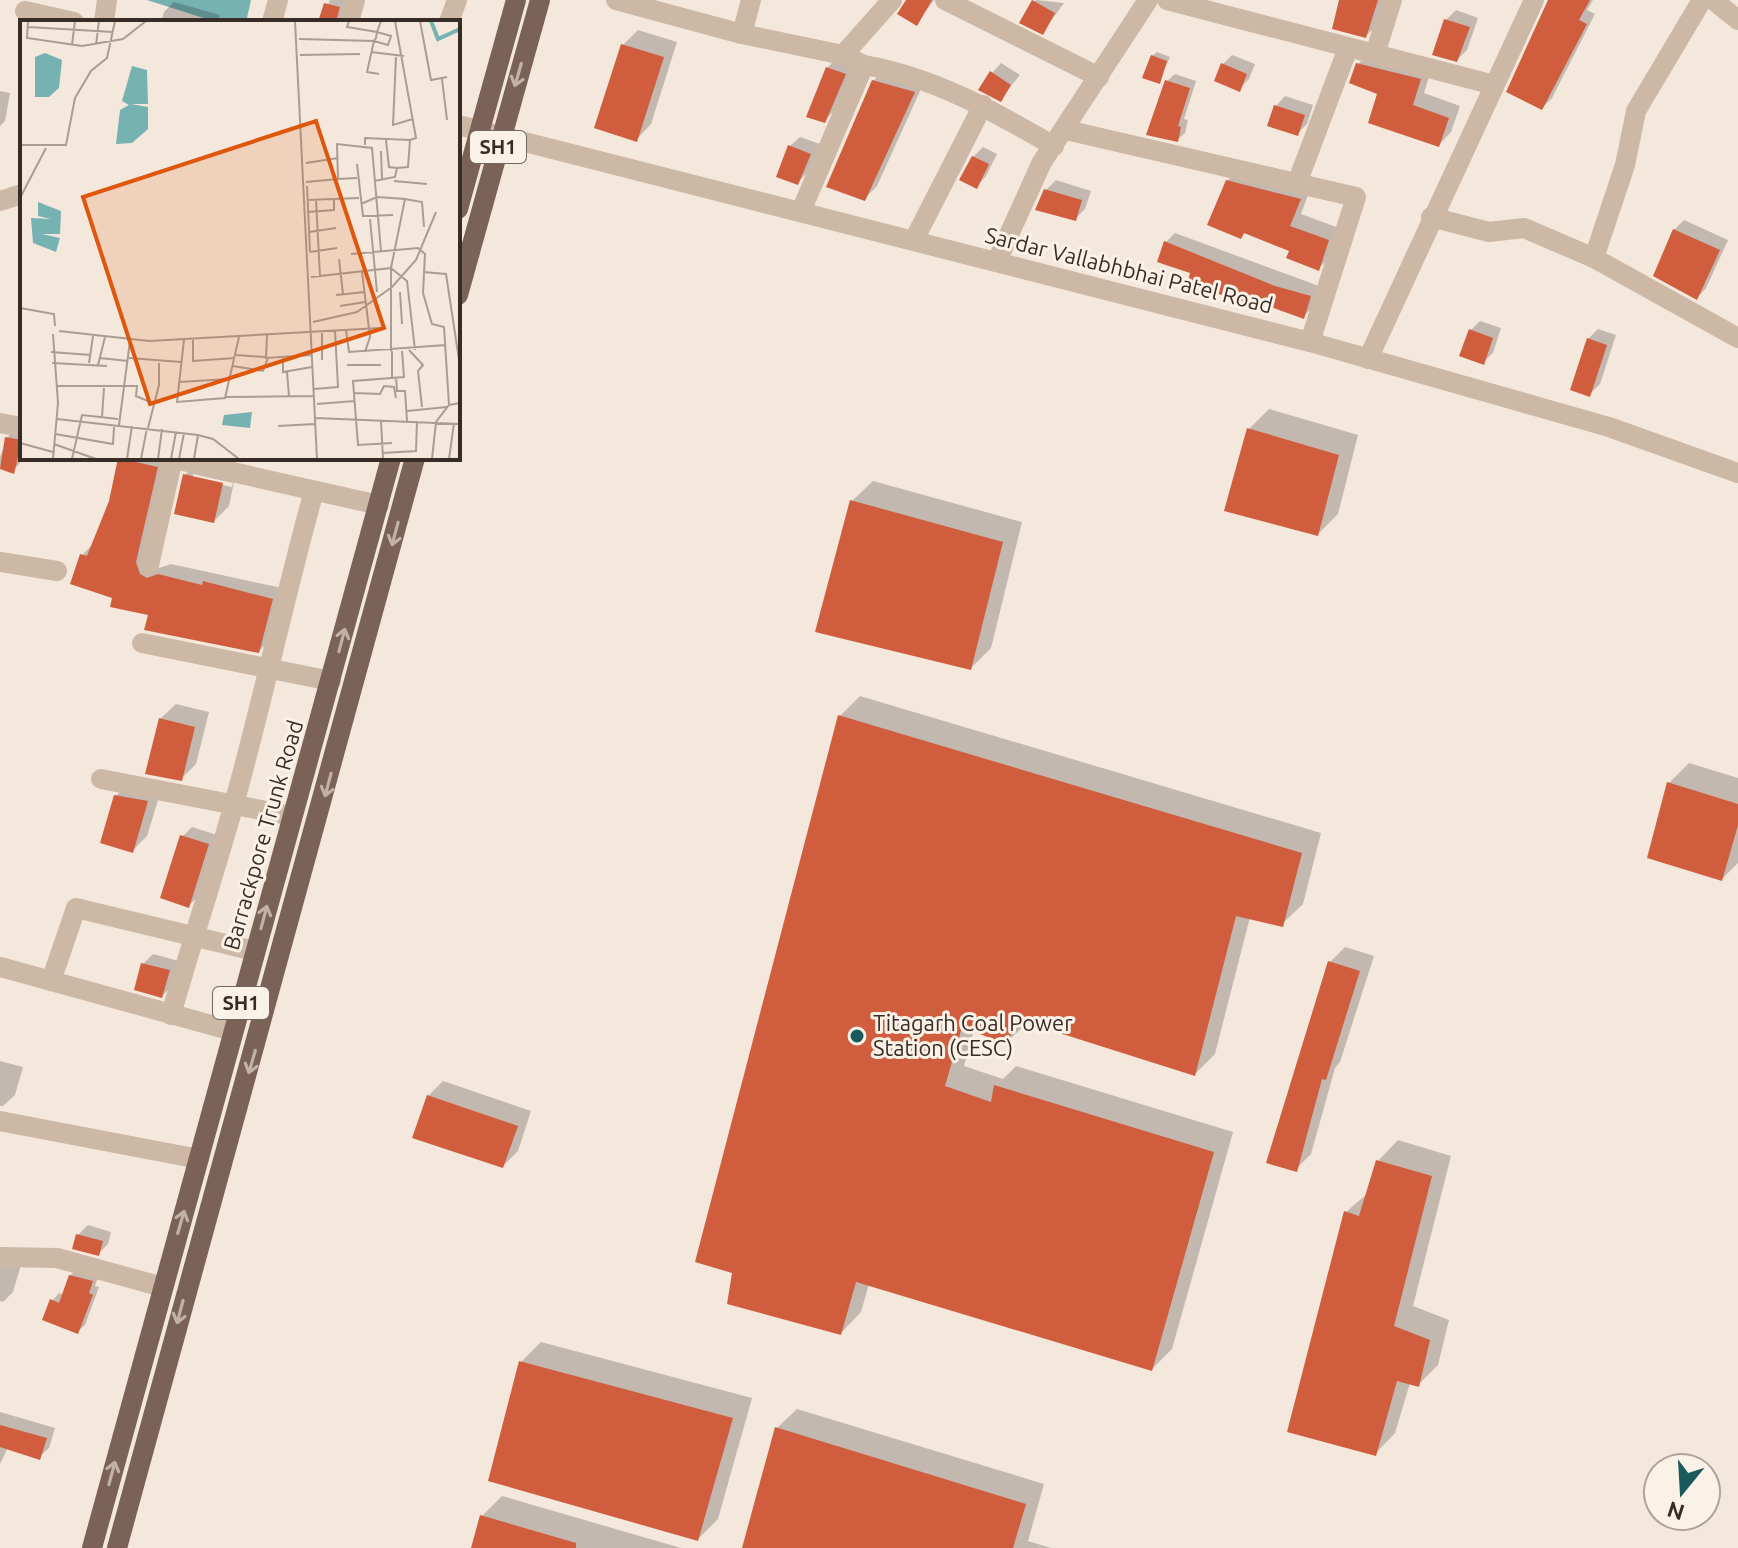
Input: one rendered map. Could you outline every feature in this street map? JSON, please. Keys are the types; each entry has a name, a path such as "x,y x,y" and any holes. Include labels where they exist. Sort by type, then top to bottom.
{"main road":[{"name":"SH1","path":"460,198 516,0"},
{"name":"SH1","path":"460,288 540,0"},
{"name":"Barrackpore Trunk Road","path":"92,1548 390,460"},
{"name":"SH1","path":"117,1548 414,460"}],"street":[{"path":"104,20 107,0"},
{"path":"273,20 278,0"},
{"path":"350,20 355,0"},
{"path":"450,20 457,0"},
{"path":"616,0 742,34 859,59 864,65 904,72 1060,138 1356,197 1310,342"},
{"path":"742,34 751,0"},
{"path":"843,55 892,0"},
{"path":"945,0 1099,77"},
{"path":"997,261 1042,162 1148,0"},
{"path":"1167,0 1494,85"},
{"path":"1375,54 1392,0"},
{"path":"1368,359 1431,217 1534,0"},
{"path":"1594,258 1625,165 1636,111 1702,0"},
{"path":"1713,0 1738,20"},
{"path":"25,11 61,20"},
{"path":"1297,183 1348,48"},
{"path":"801,211 864,65"},
{"path":"914,240 983,105"},
{"name":"Sardar Vallabhbhai Patel Road","path":"460,126 1310,342 1609,427 1737,471"},
{"path":"0,201 20,195"},
{"path":"1431,217 1489,232 1524,228 1594,258 1738,338"},
{"path":"149,565 172,460"},
{"path":"181,460 379,505"},
{"path":"171,1015 234,804 270,666 282,603 314,491"},
{"path":"0,562 57,571"},
{"path":"142,643 270,666 331,681"},
{"path":"101,779 292,816"},
{"path":"51,981 76,908 255,951"},
{"path":"0,967 233,1031"},
{"path":"0,1121 199,1159"},
{"path":"0,1257 57,1258 163,1287"}],"water":[{"path":"147,0 251,0 247,18 210,20"}],"building":[{"path":"906,0 932,0 917,26 897,14"},
{"path":"1032,0 1055,13 1043,35 1019,23"},
{"path":"1339,0 1378,0 1366,38 1332,29"},
{"path":"1548,0 1590,0 1579,20 1587,24 1542,110 1506,92"},
{"path":"324,3 340,7 337,20 319,20"},
{"path":"1444,19 1470,27 1457,62 1432,55"},
{"path":"621,44 664,57 637,142 594,128"},
{"path":"1151,55 1167,61 1160,84 1142,78"},
{"path":"1221,63 1247,74 1240,92 1214,81"},
{"path":"1356,63 1421,79 1413,105 1449,118 1439,147 1368,123 1377,94 1349,83"},
{"path":"826,67 846,74 825,123 806,117"},
{"path":"990,71 1011,85 1001,102 978,90"},
{"path":"872,80 915,92 865,201 826,187"},
{"path":"1165,80 1190,88 1178,126 1181,127 1178,142 1146,135"},
{"path":"1274,105 1305,115 1298,136 1267,126"},
{"path":"788,145 811,154 798,185 776,177"},
{"path":"972,156 989,164 977,189 959,180"},
{"path":"1226,180 1301,199 1290,226 1329,240 1319,271 1286,258 1289,251 1244,233 1241,239 1207,225"},
{"path":"1044,189 1082,200 1076,221 1035,210"},
{"path":"1673,229 1720,250 1697,300 1653,276"},
{"path":"1164,241 1275,286 1311,296 1304,319 1248,299 1247,303 1187,284 1190,273 1157,262"},
{"path":"1469,329 1493,338 1484,365 1459,356"},
{"path":"1587,338 1607,345 1590,397 1570,390"},
{"path":"1247,428 1339,455 1318,536 1224,511"},
{"path":"5,437 20,440 14,474 0,469"},
{"path":"118,460 158,467 136,562 140,574 147,578 158,574 202,585 203,581 273,599 259,653 144,630 148,615 110,607 112,598 70,584 80,554 87,556 109,501"},
{"path":"183,474 223,483 214,523 174,514"},
{"path":"850,500 1003,542 971,670 815,632"},
{"name":"Titagarh Coal Power Station (CESC)","path":"838,715 1302,853 1283,927 1236,916 1195,1076 1015,1019 1008,1045 962,1027 945,1086 991,1102 994,1085 1214,1152 1152,1371 856,1282 841,1335 727,1304 732,1273 695,1262"},
{"path":"159,718 195,727 182,781 145,774"},
{"path":"1667,782 1738,804 1738,825 1722,881 1647,858"},
{"path":"114,795 148,801 133,853 100,843"},
{"path":"180,835 209,844 189,908 160,898"},
{"path":"1328,961 1360,971 1326,1080 1322,1079 1297,1172 1266,1163"},
{"path":"141,963 170,970 162,998 134,990"},
{"path":"427,1095 518,1126 503,1168 412,1138"},
{"path":"1376,1160 1432,1176 1394,1326 1430,1340 1419,1387 1397,1381 1376,1456 1287,1432 1344,1211 1359,1216"},
{"path":"76,1234 103,1241 99,1256 72,1249"},
{"path":"69,1275 93,1281 89,1293 93,1295 78,1334 42,1320 50,1299 59,1303"},
{"path":"519,1361 733,1418 698,1541 488,1481"},
{"path":"0,1425 47,1438 40,1460 0,1447"},
{"path":"775,1427 1026,1504 1013,1548 742,1548"},
{"path":"480,1515 576,1543 576,1548 471,1548"}],"place":[{"name":"Titagarh Coal Power Station (CESC)","path":"857,1036"}]}
